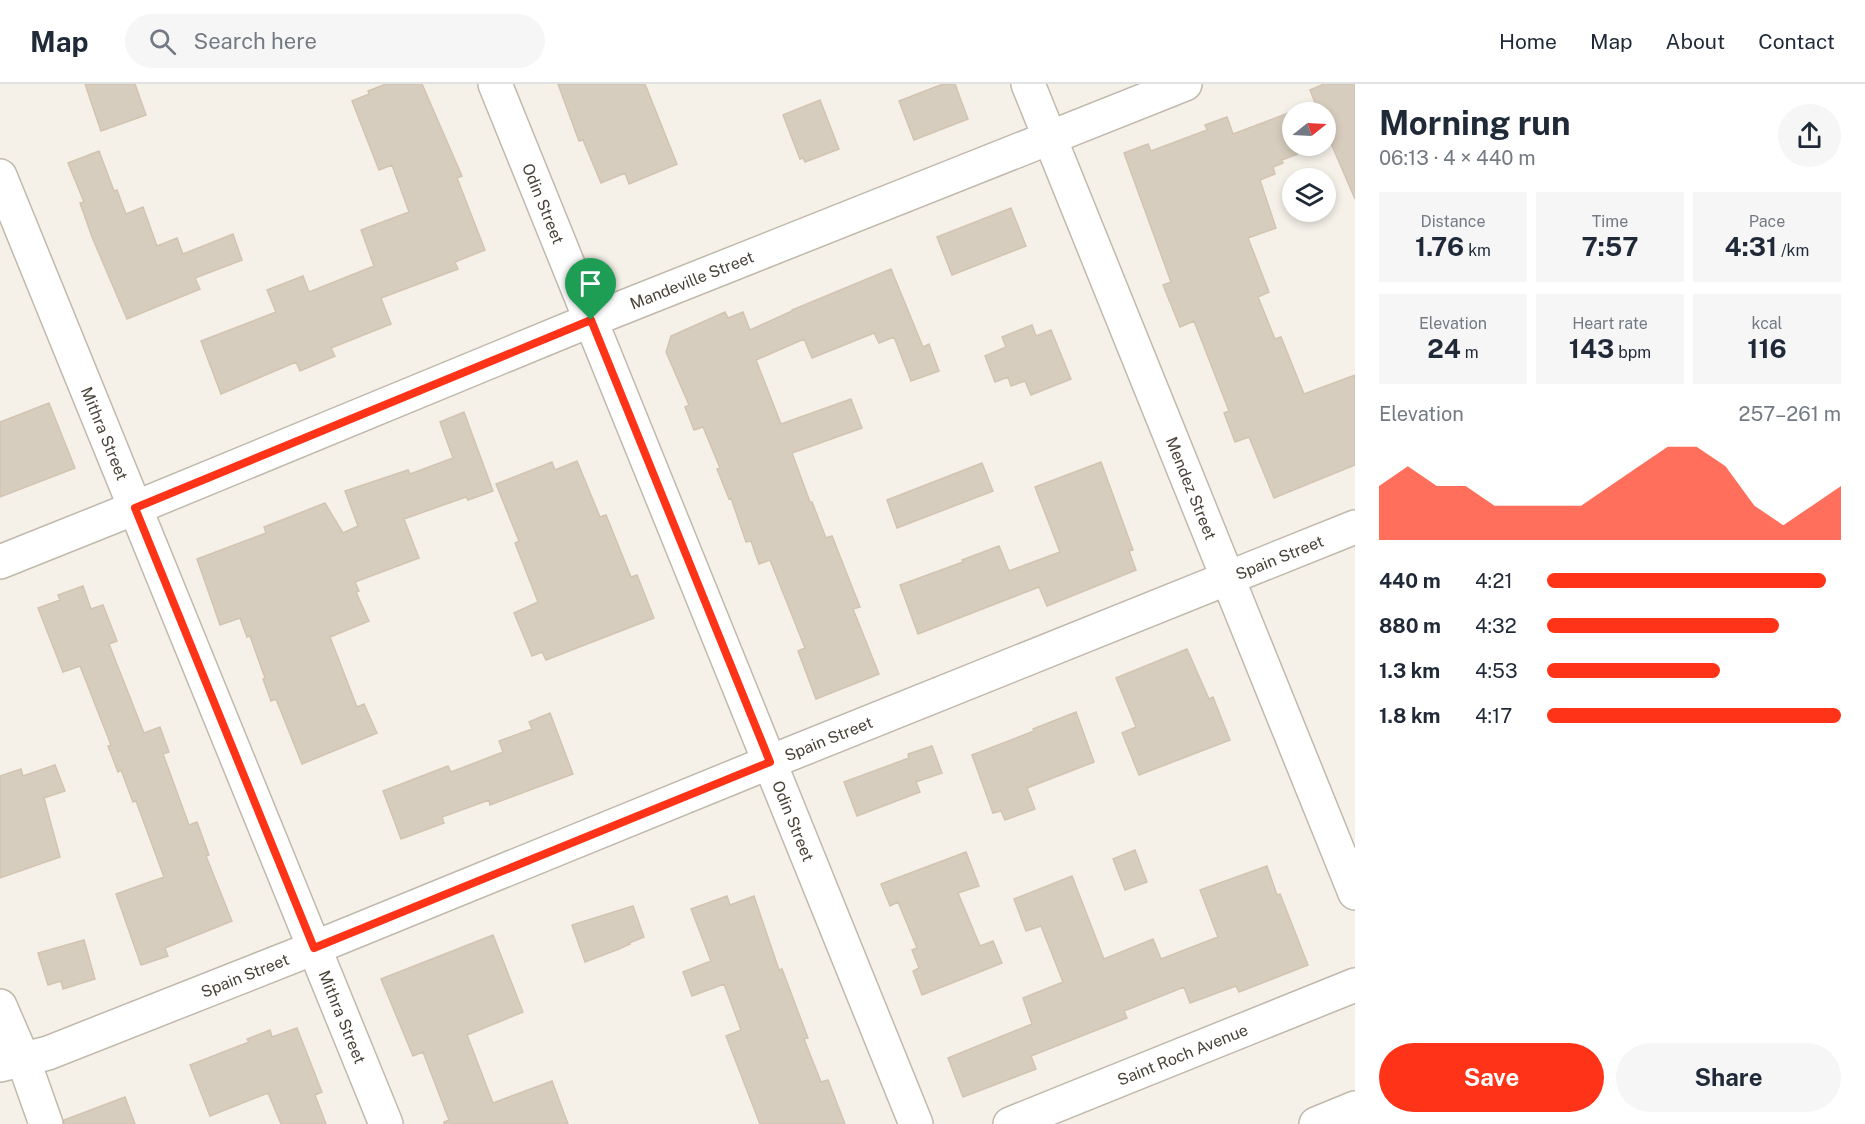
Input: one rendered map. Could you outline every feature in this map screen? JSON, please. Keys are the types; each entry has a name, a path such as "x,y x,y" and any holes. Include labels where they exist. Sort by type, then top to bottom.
{"street":[{"name":"Odin Street","path":"495,84 916,1124"},
{"name":"Mendez Street","path":"1028,84 1355,893"},
{"name":"Mandeville Street","path":"0,562 591,320 1185,84"},
{"name":"Mithra Street","path":"0,176 386,1124"},
{"name":"Spain Street","path":"11,1062 48,1053 314,948 1355,527"},
{"name":"Saint Roch Avenue","path":"1010,1124 1355,985"},
{"path":"0,1006 11,1062 46,1124"},
{"path":"1316,1124 1355,1108"}],"building":[{"path":"85,84 135,84 146,115 101,131"},
{"path":"386,84 422,84 462,176 457,178 485,250 455,262 458,269 381,298 391,324 331,348 335,356 300,371 296,362 221,394 201,341 276,312 267,290 303,276 309,292 374,266 361,230 409,212 392,165 379,170 352,101"},
{"path":"558,84 645,84 677,164 629,184 625,173 601,183 583,140 579,141"},
{"path":"943,84 955,84 968,119 914,140 899,101"},
{"path":"1324,84 1355,84 1355,199 1336,155 1336,102 1315,102 1310,90"},
{"path":"820,100 839,149 805,162 803,158 800,159 783,115"},
{"path":"1282,115 1282,156 1292,156 1273,167 1275,174 1260,180 1276,228 1248,238 1269,292 1258,297 1275,339 1281,337 1304,394 1355,375 1355,465 1274,498 1249,437 1235,442 1224,413 1229,411 1194,321 1180,327 1163,285 1171,282 1124,153 1148,144 1151,151 1207,130 1205,125 1227,117 1233,134"},
{"path":"99,151 114,191 117,190 126,214 143,207 157,246 177,238 183,254 233,234 242,260 195,278 200,289 127,319 92,237 80,203 84,202 68,163"},
{"path":"1011,208 1026,246 952,275 937,237"},
{"path":"891,269 923,347 929,344 939,371 911,381 894,337 879,343 874,333 812,358 804,339 756,360 781,424 851,399 862,428 792,453 810,502 812,502 826,538 832,536 860,607 853,609 879,674 816,699 798,651 805,648 770,560 759,564 751,541 746,542 703,427 694,430 685,407 689,405 666,352 671,336 725,312 728,318 743,312 750,330"},
{"path":"1032,325 1036,336 1051,330 1071,379 1031,395 1025,381 1011,386 1008,377 995,382 985,356 1006,347 1002,337"},
{"path":"49,403 75,468 0,497 0,422"},
{"path":"464,412 493,491 468,500 466,497 404,519 419,558 355,582 359,591 356,592 369,621 330,637 357,707 364,704 377,733 302,764 276,699 271,701 250,636 247,637 240,618 220,625 197,559 266,533 264,527 325,503 343,533 358,526 345,491 408,470 410,474 453,458 440,422"},
{"path":"577,461 600,517 606,515 631,577 637,575 654,618 546,660 542,652 532,656 514,613 538,602 515,543 519,541 496,484 552,462 555,470"},
{"path":"1101,462 1133,550 1129,551 1136,570 1047,606 1039,587 918,634 900,585 999,546 1009,571 1060,552 1035,487"},
{"path":"982,463 993,491 897,528 887,500"},
{"path":"83,586 91,609 103,605 117,641 109,644 144,733 160,727 169,752 163,754 189,825 197,822 209,855 206,856 232,921 165,948 168,956 141,965 116,894 164,877 136,801 133,802 121,770 118,772 108,746 111,745 80,666 63,672 38,608 60,600 58,595"},
{"path":"1187,649 1209,699 1213,697 1230,740 1139,775 1122,733 1136,727 1116,678"},
{"path":"1076,712 1094,762 1027,788 1035,809 1005,820 1001,811 993,813 972,755"},
{"path":"550,713 573,774 490,805 489,800 442,817 444,823 401,839 383,791 448,766 451,772 503,752 499,741 532,729 529,722"},
{"path":"932,746 942,773 916,782 920,792 857,816 844,782 909,758 908,754"},
{"path":"55,765 65,791 44,798 60,857 0,878 0,776 21,769 23,776"},
{"path":"1135,850 1147,882 1125,890 1113,859"},
{"path":"966,852 979,886 958,893 980,946 993,941 1002,963 922,995 913,971 919,968 912,950 917,948 898,902 890,906 881,884"},
{"path":"1267,866 1277,895 1280,894 1308,965 1239,992 1236,986 1190,1003 1184,987 1124,1011 1127,1018 1031,1056 1036,1069 963,1097 948,1058 1032,1024 1023,998 1063,982 1041,926 1026,931 1014,899 1072,876 1104,959 1153,939 1161,959 1218,937 1200,890"},
{"path":"727,896 730,905 754,896 779,970 782,969 808,1038 804,1039 821,1082 828,1080 845,1124 760,1124 726,1036 741,1030 724,984 692,996 683,972 711,961 691,909"},
{"path":"633,906 644,937 585,962 572,925"},
{"path":"493,935 523,1012 467,1035 493,1103 552,1081 568,1124 444,1124 449,1120 423,1052 413,1056 381,979"},
{"path":"84,940 95,979 63,989 61,981 48,985 38,953"},
{"path":"297,1028 322,1092 315,1095 326,1124 281,1124 268,1093 210,1116 190,1065 249,1042 247,1039 270,1030 272,1037"},
{"path":"125,1097 135,1124 64,1124 64,1120"}],"route":[{"path":"591,320 770,762 314,948 135,508 591,320"}]}
